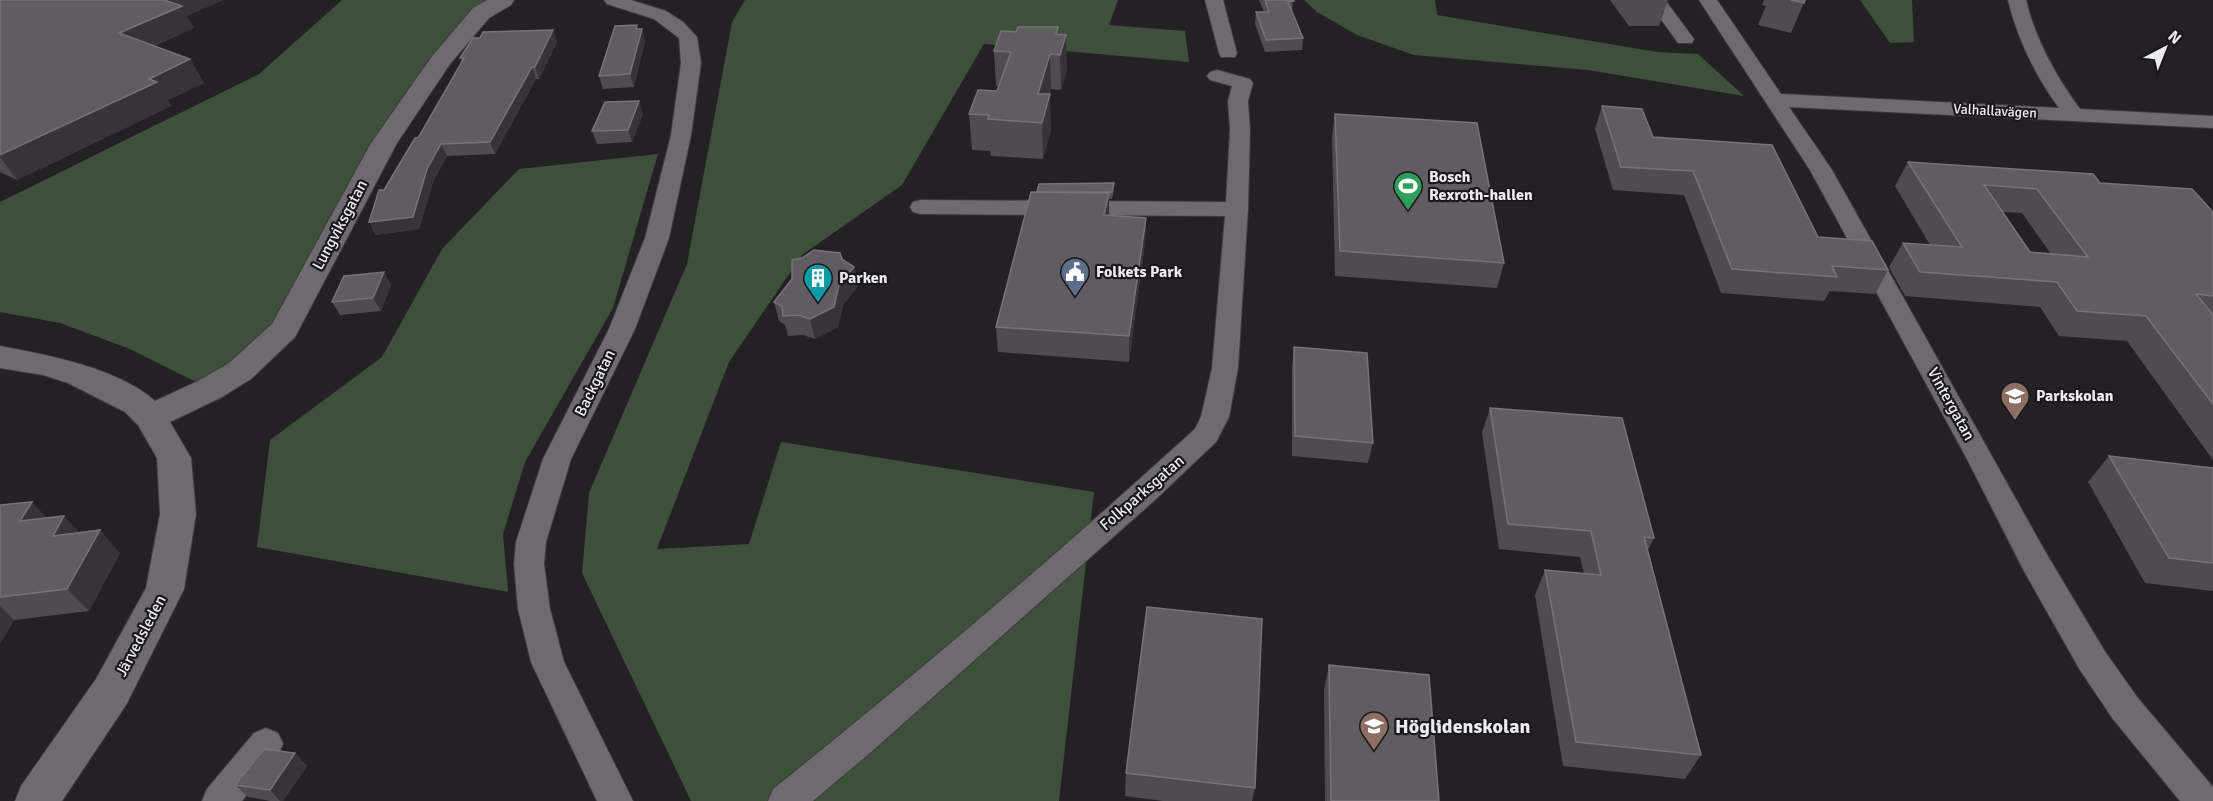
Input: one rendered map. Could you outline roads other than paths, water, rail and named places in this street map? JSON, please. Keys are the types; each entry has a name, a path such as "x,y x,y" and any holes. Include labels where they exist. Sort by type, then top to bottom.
{"street":[{"name":"Lungviksgatan","path":"151,417 210,389 240,371 284,330 384,143 441,60 481,13 502,0"},
{"name":"Backgatan","path":"613,0 660,15 677,26 688,37 691,63 681,135 657,238 622,329 557,459 531,542 529,564 534,609 548,662 615,801"},
{"name":"Folkparksgatan","path":"786,801 858,742 1146,491 1206,435 1215,417 1224,376 1237,208 1240,130 1238,101 1243,83 1222,64 1214,0"},
{"path":"1656,0 1685,39"},
{"name":"Vintergatan","path":"1708,0 1821,170 1982,459 2035,562 2092,660 2125,708 2202,801"},
{"path":"2017,0 2022,24 2035,55 2073,114"},
{"name":"Valhallavägen","path":"1776,100 2213,122"},
{"path":"921,207 1237,208"},
{"path":"0,357 46,365 79,375 130,400 151,417"},
{"name":"Järvedsleden","path":"37,801 111,692 165,589 178,514 174,458 151,417"},
{"path":"220,801 266,744"}],"place":[{"name":"Bosch Rexroth-hallen","path":"1408,212"},
{"name":"Folkets Park","path":"1075,298"},
{"name":"Parken","path":"818,304"},
{"name":"Parkskolan","path":"2015,422"},
{"name":"Höglidenskolan","path":"1374,752"}]}
